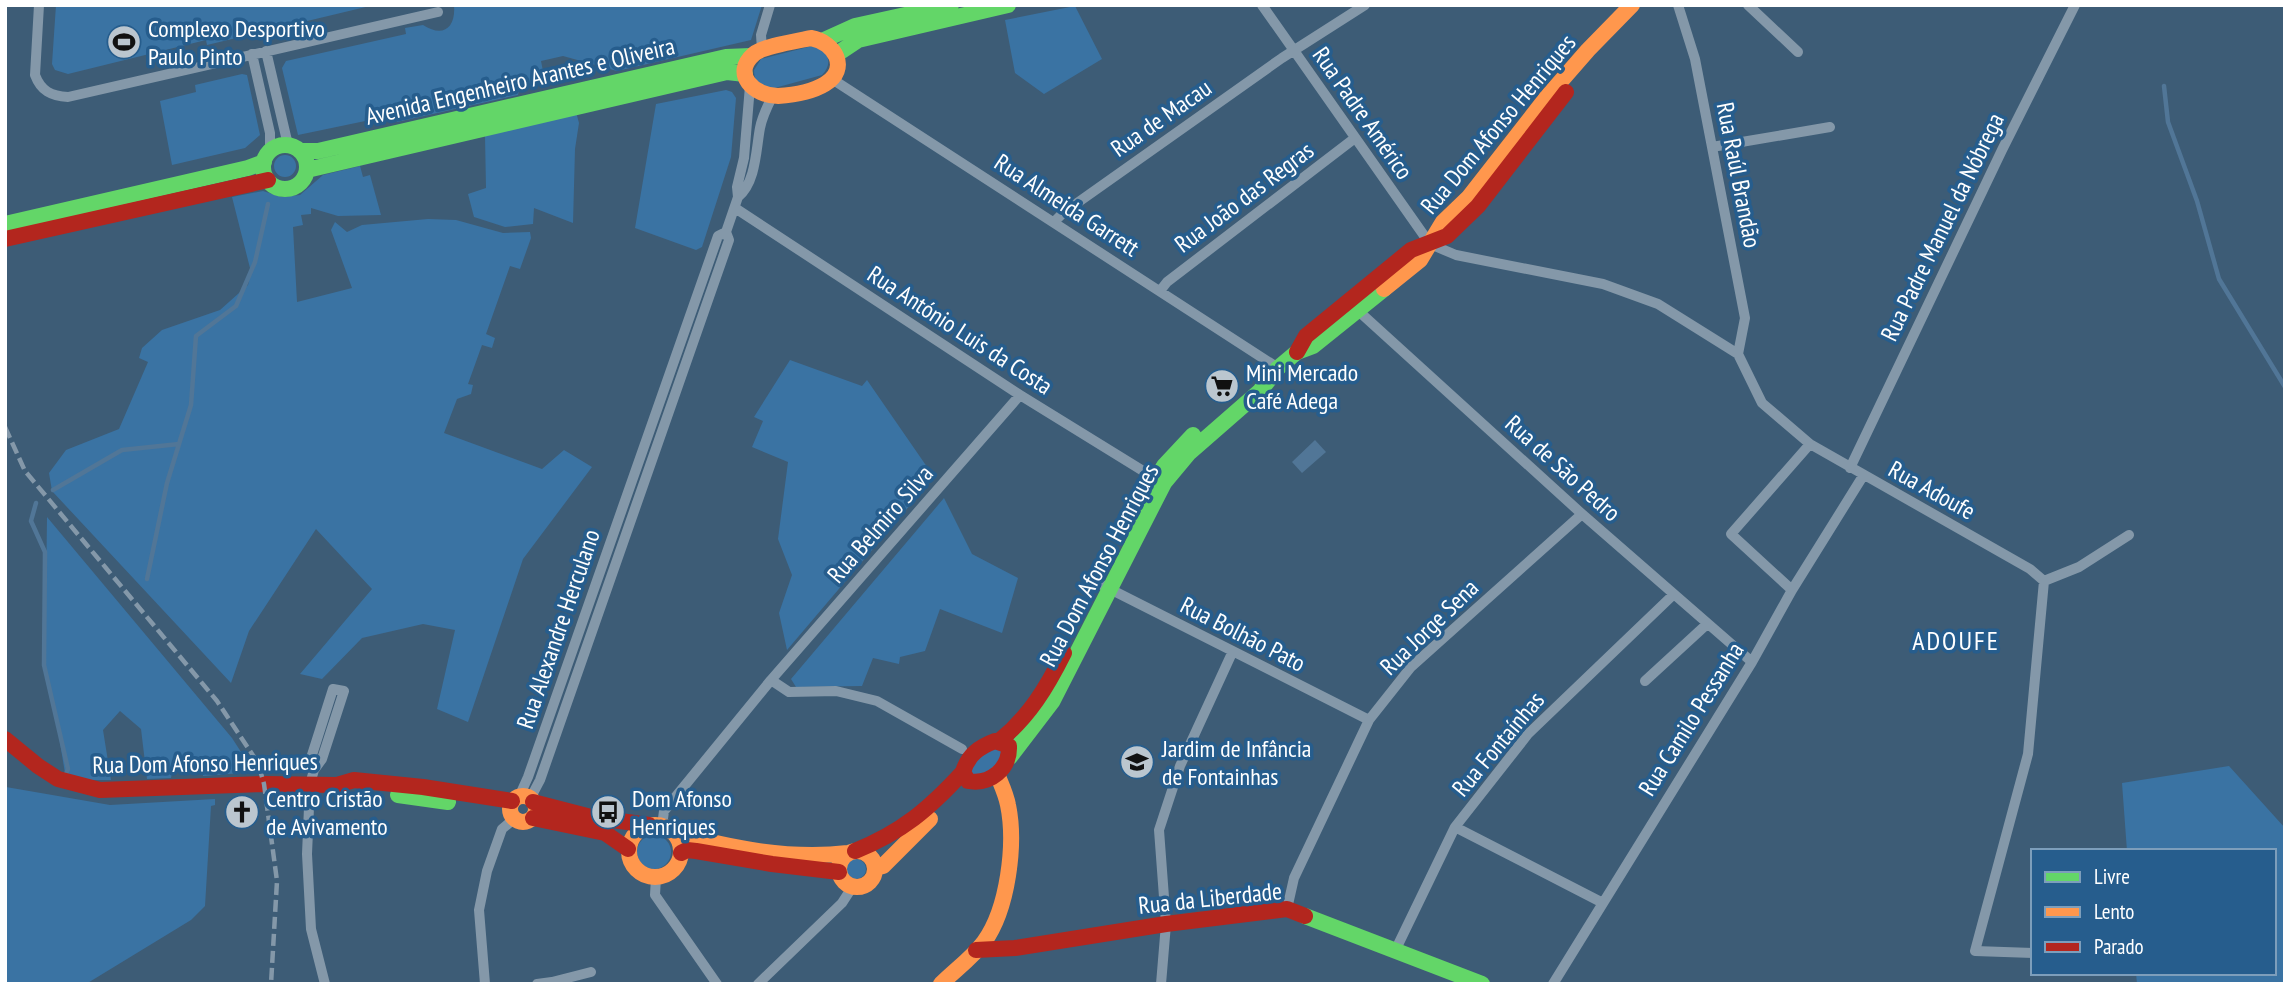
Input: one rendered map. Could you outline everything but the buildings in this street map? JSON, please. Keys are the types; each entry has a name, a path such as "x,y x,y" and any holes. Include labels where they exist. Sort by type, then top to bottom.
{"street":[{"path":"39,5 35,75 39,85 47,93 57,97 88,94 438,12"},
{"path":"748,80 770,5"},
{"name":"Avenida Engenheiro Arantes e Oliveira","path":"5,224 248,168 281,145 318,151 811,38 824,40 855,26 951,5"},
{"path":"837,54 858,40 1009,5"},
{"name":"Rua Padre Américo","path":"1262,5 1430,244"},
{"name":"Rua de Macau","path":"1055,222 1074,205 1293,50 1365,5"},
{"name":"Rua Dom Afonso Henriques","path":"853,886 868,883 875,868 883,866 965,777 967,761 976,751 984,745 999,741 1011,732 1041,698 1178,449 1253,383 1274,372 1297,352 1312,346 1353,306 1420,260 1443,222 1469,197 1547,97 1632,5"},
{"name":"Rua Dom Afonso Henriques","path":"1430,244 1447,236 1478,206 1556,104 1596,56 1645,5"},
{"name":"Rua Raúl Brandão","path":"1678,5 1695,58 1745,318 1738,354"},
{"path":"1748,5 1798,52"},
{"name":"Rua Padre Manuel da Nóbrega","path":"1850,468 2008,138 2075,5"},
{"path":"772,97 821,86 832,79 838,67 837,54 824,40"},
{"path":"266,51 294,148 306,160 307,170"},
{"path":"252,54 270,133 264,174 268,180"},
{"name":"Avenida Engenheiro Arantes e Oliveira","path":"5,239 268,180 279,188 293,187 300,183 307,170 727,72 748,80 760,95 772,97"},
{"name":"Rua Almeida Garrett","path":"832,79 1160,291 1274,372"},
{"name":"Rua Alexandre Herculano","path":"737,202 737,187 744,158 748,80"},
{"name":"Rua Alexandre Herculano","path":"485,984 479,910 487,871 502,829 521,807 528,777 640,476 718,236 726,232 737,202 746,191 763,114 772,97"},
{"path":"1712,147 1830,127"},
{"name":"Rua João das Regras","path":"1160,291 1167,282 1355,138"},
{"name":"Rua António Luis da Costa","path":"737,202 1020,395 1159,480"},
{"path":"1430,244 1456,255 1603,284 1658,304 1738,354"},
{"name":"Rua de São Pedro","path":"1353,306 1706,625 1752,662"},
{"name":"Rua Adoufe","path":"1738,354 1762,403 1810,444 2030,569 2044,581"},
{"name":"Rua Belmiro Silva","path":"661,828 664,811 771,680 1020,395"},
{"path":"1793,590 1731,534 1810,444"},
{"name":"Rua Camilo Pessanha","path":"1553,984 1601,902 1752,662 1863,476"},
{"name":"Rua Jorge Sena","path":"1287,909 1294,877 1369,720 1411,667 1582,514"},
{"path":"2031,953 1975,951 2028,754 2044,581 2079,567 2129,535"},
{"name":"Rua Dom Afonso Henriques","path":"997,774 1052,702 1104,586"},
{"name":"Rua Bolhão Pato","path":"1104,586 1369,720"},
{"name":"Rua Fontaínhas","path":"1395,951 1455,827 1528,734 1673,595"},
{"path":"1645,681 1706,625"},
{"path":"1161,984 1166,924 1160,830 1180,766 1232,653"},
{"path":"771,680 789,692 836,691 877,701 962,749"},
{"path":"312,777 322,759 344,691 333,689 311,758 307,854 311,929 325,984"},
{"name":"Rua Dom Afonso Henriques","path":"5,738 58,781 75,787 100,790 312,777 353,790 555,810 661,828 781,854 828,856 851,852 901,832 965,777"},
{"path":"999,741 1009,746 1010,757"},
{"path":"941,984 976,950 989,933 1009,865 1009,807 997,774 980,784 965,777"},
{"name":"Rua Dom Afonso Henriques","path":"521,807 605,833 628,849 636,869 656,877"},
{"path":"1455,827 1601,902"},
{"path":"628,849 637,831 661,828 679,841 681,852 675,867 656,877 655,895 717,984"},
{"path":"681,852 696,850 772,864 839,872"},
{"path":"758,984 842,903 853,886 845,883 839,872 842,858 851,852 862,851 869,855 875,868"},
{"name":"Rua da Liberdade","path":"976,950 1015,948 1166,924 1287,909 1482,984"},
{"path":"989,933 1015,948"},
{"path":"537,984 590,972"}],"shaded area":[{"name":"Complexo Desportivo Paulo Pinto","path":"56,5 374,5 207,45 206,40 68,74 55,70 52,64"},
{"path":"454,5 762,5 751,40 617,71 563,56 541,61 545,81 520,86 518,95 397,122 394,115 298,135 282,68 286,61 406,34 405,28 423,25 437,31 442,30 453,20"},
{"path":"1075,6 1102,59 1044,94 1015,73 1005,20"},
{"path":"812,46 822,50 828,57 828,66 822,75 771,89 756,81 754,70 761,59"},
{"path":"247,75 260,135 245,148 172,165 160,101 196,92 195,85"},
{"path":"726,90 732,92 736,98 731,157 702,247 696,250 635,228 656,104"},
{"path":"576,112 579,123 575,149 573,223 534,208 533,224 505,227 474,217 468,194 486,188 485,136"},
{"path":"285,155 293,158 296,166 293,174 285,177 277,174 274,166 277,158"},
{"path":"360,166 363,177 370,175 381,215 338,216 311,208 311,214 301,215 303,225 293,227 297,302 352,288 331,230 335,222 347,232 362,225 428,219 456,220 503,233 530,232 531,238 520,269 510,266 486,334 495,338 492,348 482,345 468,384 473,385 471,394 457,399 444,433 542,469 564,450 592,467 523,559 468,722 437,709 455,630 423,624 362,638 322,679 300,674 372,589 316,529 249,631 231,683 52,491 49,473 66,450 119,429 148,362 139,358 142,348 162,330 220,310 248,285 251,272 232,197 263,191 282,197 300,195 323,175"},
{"path":"790,360 862,386 867,380 934,477 787,650 779,613 792,575 778,539 788,462 752,447 763,421 754,417"},
{"path":"1315,440 1326,452 1302,473 1292,462"},
{"path":"944,498 972,554 1018,578 1002,633 940,609 925,651 900,657 899,664 873,658 862,686 796,687 791,679"},
{"path":"47,517 232,738 254,772 203,776 202,758 175,758 171,778 147,779 141,729 120,711 103,730 111,780 77,780 65,773 51,689 45,677"},
{"path":"1006,748 1004,762 975,780 967,765 983,749"},
{"path":"2229,766 2285,828 2285,984 2137,984 2136,975 2276,975 2276,849 2127,849 2122,783"},
{"path":"6,787 110,805 215,799 215,805 211,806 205,906 191,920 86,984 5,984"},
{"path":"654,835 666,840 671,852 666,864 654,869 642,864 637,852 642,840"},
{"path":"852,859 860,859 866,869 860,879 852,879 846,873 846,865"}],"waterway":[{"path":"2164,86 2168,122 2197,201 2219,279 2285,387"},
{"path":"147,579 167,483 191,405 196,336 236,306 255,262 268,204"},
{"path":"53,490 122,450 179,444"},
{"path":"36,503 31,521 45,552 44,665 68,769 66,774"}],"railway":[{"path":"5,427 25,471 217,701 258,763 264,784 277,881 271,984"}],"traffic: fast":[{"path":"824,40 855,26 951,5"},
{"path":"837,54 858,40 1008,5"},
{"path":"300,151 318,151 726,57 751,56"},
{"path":"307,170 727,72 745,74"},
{"path":"285,145 300,152 307,167 300,182 285,189 270,182 263,167 270,152 285,145"},
{"path":"5,224 248,168 264,162"},
{"path":"1010,757 1052,702 1164,483 1189,453 1260,391 1278,368 1297,352 1313,346 1384,289"},
{"path":"1128,527 1164,466 1193,435"},
{"path":"398,795 448,802"},
{"path":"1305,916 1482,984"}],"traffic: slow":[{"path":"1384,289 1420,260 1443,222 1469,197 1547,97 1632,5"},
{"path":"811,38 827,45 836,57 837,71 825,84 802,93 778,96 761,92 748,82 745,76 747,62 758,51 811,38"},
{"path":"941,984 984,942 999,912 1004,894 1011,838 1008,805 997,774"},
{"path":"523,796 532,800 536,809 532,818 523,822 514,818 510,809 514,800 523,796"},
{"path":"875,868 883,866 930,819"},
{"path":"655,825 665,827 673,833 679,841 681,851 679,861 673,869 665,875 655,877 645,875 637,869 631,861 629,851 631,841 637,833 645,827 655,825"},
{"path":"672,832 781,854 848,853"},
{"path":"857,851 870,856 875,869 870,882 857,887 844,882 839,869 844,856 857,851"}],"traffic: jam":[{"path":"1297,352 1306,336 1411,250 1447,236 1478,206 1566,92"},
{"path":"5,239 268,180"},
{"path":"999,741 1036,701 1064,653"},
{"path":"5,739 58,779 100,790 264,784 337,785 354,780 423,787 512,801"},
{"path":"995,741 1009,746 1002,768 991,778 968,781 963,772 971,756 995,741"},
{"path":"855,851 887,836 914,818 963,772"},
{"path":"533,802 591,817 649,825"},
{"path":"533,818 605,833 628,849"},
{"path":"681,853 687,850 696,851 839,872"},
{"path":"976,950 1015,948 1166,924 1287,909 1305,916"}],"place":[{"name":"Complexo Desportivo Paulo Pinto","path":"124,42"},
{"name":"Mini Mercado Café Adega","path":"1222,386"},
{"name":"Jardim de Infância de Fontainhas","path":"1137,762"},
{"name":"Centro Cristão de Avivamento","path":"242,812"},
{"name":"Dom Afonso Henriques","path":"608,812"}],"district":[{"name":"ADOUFE","path":"1956,640"}]}
